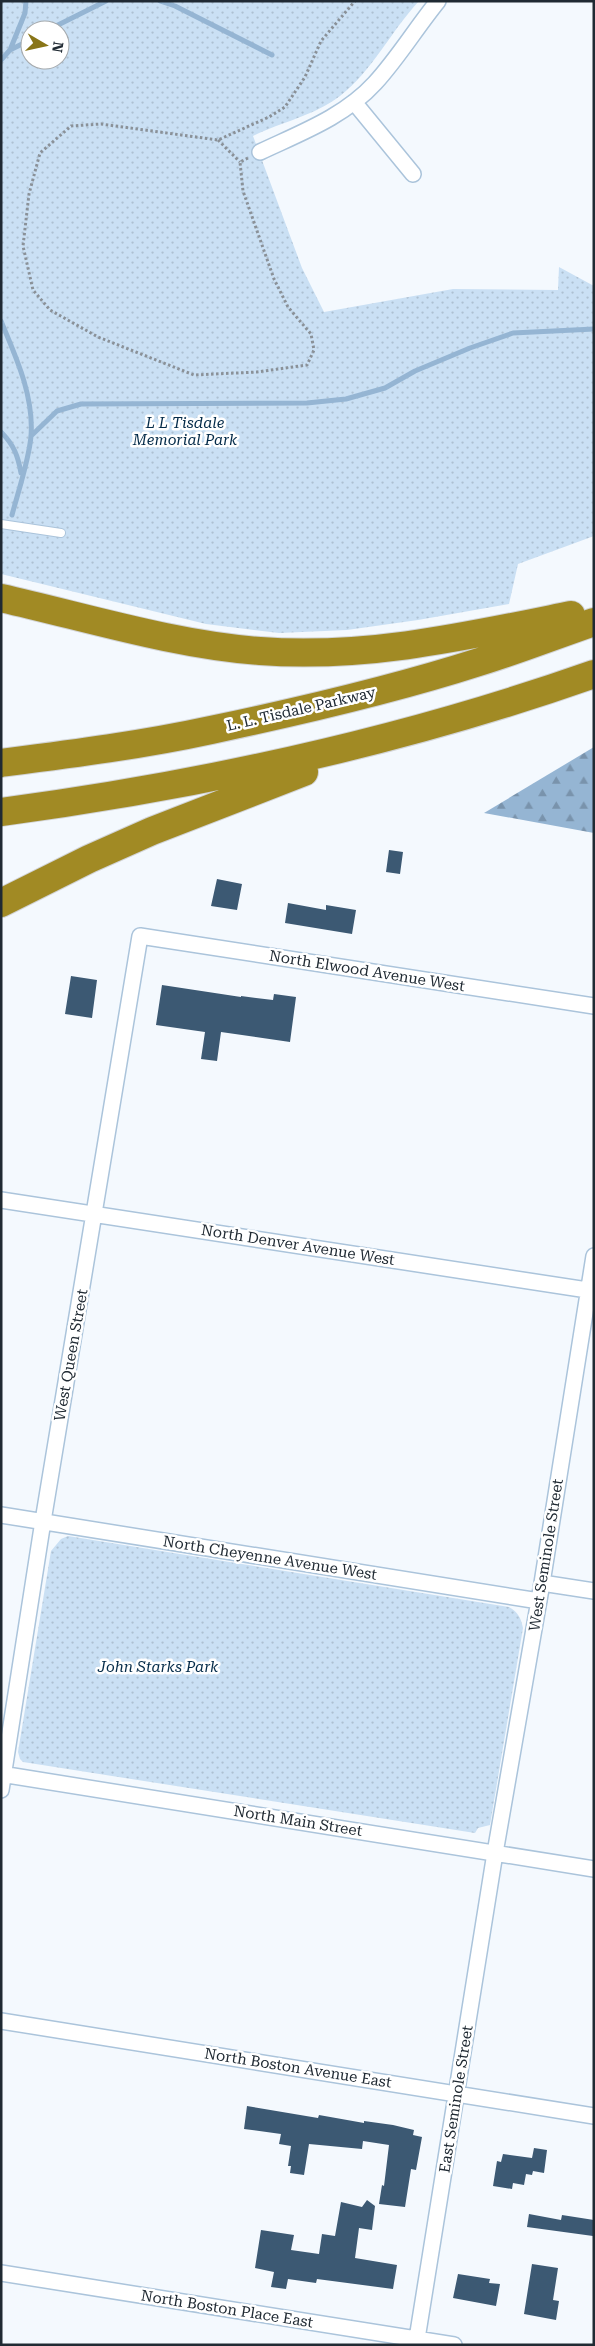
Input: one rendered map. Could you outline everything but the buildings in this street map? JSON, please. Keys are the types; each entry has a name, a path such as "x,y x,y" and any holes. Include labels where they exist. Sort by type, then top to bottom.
{"highway":[{"path":"1,598 210,644 260,651 304,652 356,651 411,646 594,610"},
{"name":"L. L. Tisdale Parkway","path":"1,763 118,747 211,730 314,706 479,662 594,622"},
{"path":"1,904 89,859 152,830 396,736 594,674"},
{"path":"1,812 124,795 231,775 396,736"}],"street":[{"path":"260,152 329,119 354,102 374,84 438,1"},
{"path":"354,102 414,174"},
{"name":"North Elwood Avenue West","path":"140,936 594,1006"},
{"name":"West Queen Street","path":"1,1790 43,1521 140,936"},
{"name":"North Denver Avenue West","path":"1,1200 591,1290"},
{"name":"West Seminole Street","path":"495,1853 591,1290 594,1256"},
{"name":"North Cheyenne Avenue West","path":"1,1515 539,1601"},
{"path":"542,1583 594,1591"},
{"name":"North Main Street","path":"2,1774 594,1869"},
{"name":"East Seminole Street","path":"416,2342 495,1853"},
{"name":"North Boston Avenue East","path":"1,2021 594,2116"},
{"name":"North Boston Place East","path":"1,2273 416,2342 454,2345"}],"lane":[{"path":"1,524 61,533"}],"path":[{"path":"218,140 240,162 243,191 274,279 288,307 311,334 314,350 307,364 257,372 194,375 98,337 50,310 33,290 23,246 29,194 40,153 71,126 101,124 218,140 269,117 284,107 305,77 321,41 355,1"},
{"path":"240,162 260,152"}],"green space":[{"name":"L L Tisdale Memorial Park","path":"1,1 419,1 372,62 352,86 340,96 319,109 253,136 302,268 324,312 453,289 558,290 559,267 594,286 594,536 518,564 509,604 347,630 279,633 206,624 1,574"},
{"path":"594,747 594,833 484,813"},
{"name":"John Starks Park","path":"68,1536 509,1607 515,1611 523,1628 490,1825 478,1828 475,1833 23,1762 18,1752 51,1551 61,1539"}],"waterway":[{"path":"10,50 25,13 26,1"},
{"path":"68,20 106,1"},
{"path":"160,1 175,6 272,55"},
{"path":"1,60 10,50 20,45"},
{"path":"1,321 23,377 30,406 31,421 28,455 12,515"},
{"path":"31,436 57,411 81,404 307,403 346,399 385,388 415,371 470,348 513,333 594,329"},
{"path":"1,432 15,451 21,473"}]}
